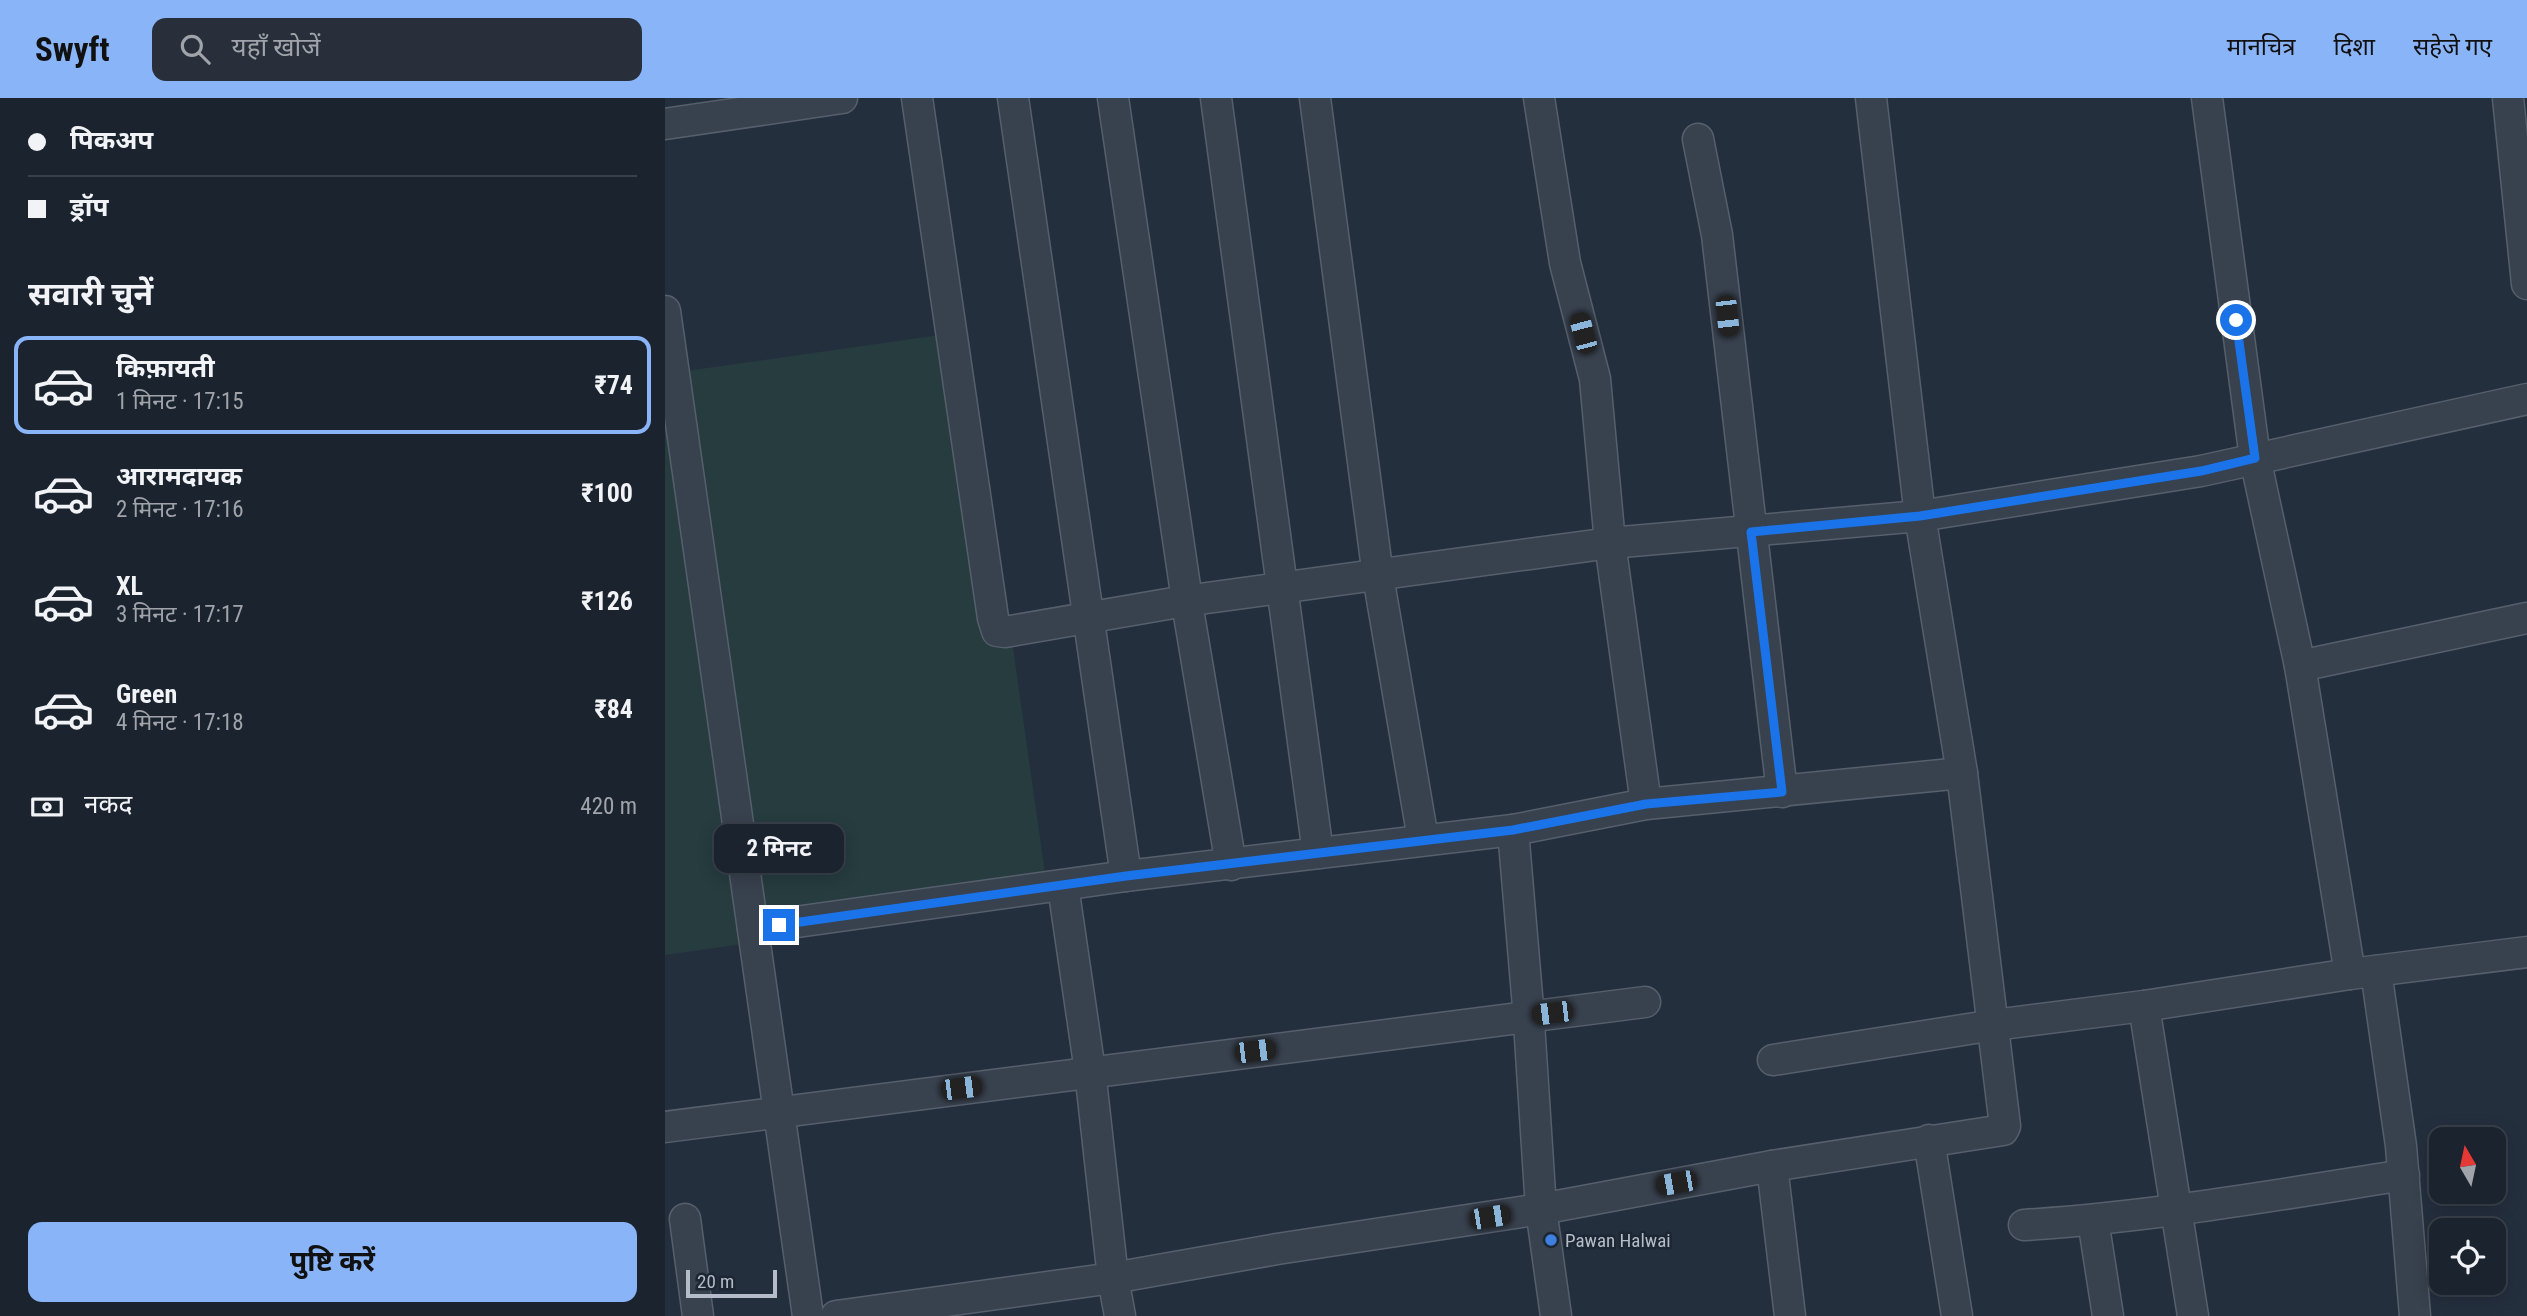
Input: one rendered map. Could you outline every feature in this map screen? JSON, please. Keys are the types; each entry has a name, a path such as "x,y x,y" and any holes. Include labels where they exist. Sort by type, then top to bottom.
{"street":[{"path":"665,124 842,98"},
{"path":"917,98 997,631 1005,632 1185,601 1610,543 1920,516 2201,471 2527,399"},
{"path":"1013,98 1126,876"},
{"path":"1113,98 1187,600 1185,601 1231,865"},
{"path":"1216,98 1318,853"},
{"path":"1315,98 1378,576 1423,839"},
{"path":"1539,98 1565,263 1595,379 1610,543 1646,804"},
{"path":"837,1316 1113,1278 1277,1249 1541,1209 1772,1166 2003,1130 2005,1126 1994,1025 1962,773 1920,516 1871,98"},
{"path":"2207,98 2255,458 2404,1175 2415,1316"},
{"path":"2508,98 2527,284"},
{"path":"1698,139 1717,235 1782,792"},
{"path":"665,311 808,1316"},
{"path":"2300,666 2527,618"},
{"path":"753,928 1126,876 1513,830 1646,804 1962,773"},
{"path":"1513,830 1529,1016 1541,1209 1556,1316"},
{"path":"1063,886 1090,1072 1113,1278 1120,1316"},
{"path":"1773,1059 2363,972 2527,952"},
{"path":"665,1127 1645,1002"},
{"path":"2144,1006 2193,1316"},
{"path":"1929,1140 1958,1316"},
{"path":"1772,1166 1790,1316"},
{"path":"2024,1225 2176,1211 2404,1175"},
{"path":"685,1219 698,1316"},
{"path":"2092,1220 2108,1316"}],"green space":[{"path":"968,331 1049,901 665,955 665,374"}],"place":[{"name":"Pawan Halwai","path":"1551,1240"}],"route":[{"path":"779,925 1126,876 1513,830 1646,804 1782,792 1751,532 1920,516 2201,471 2255,458 2236,320"}]}
